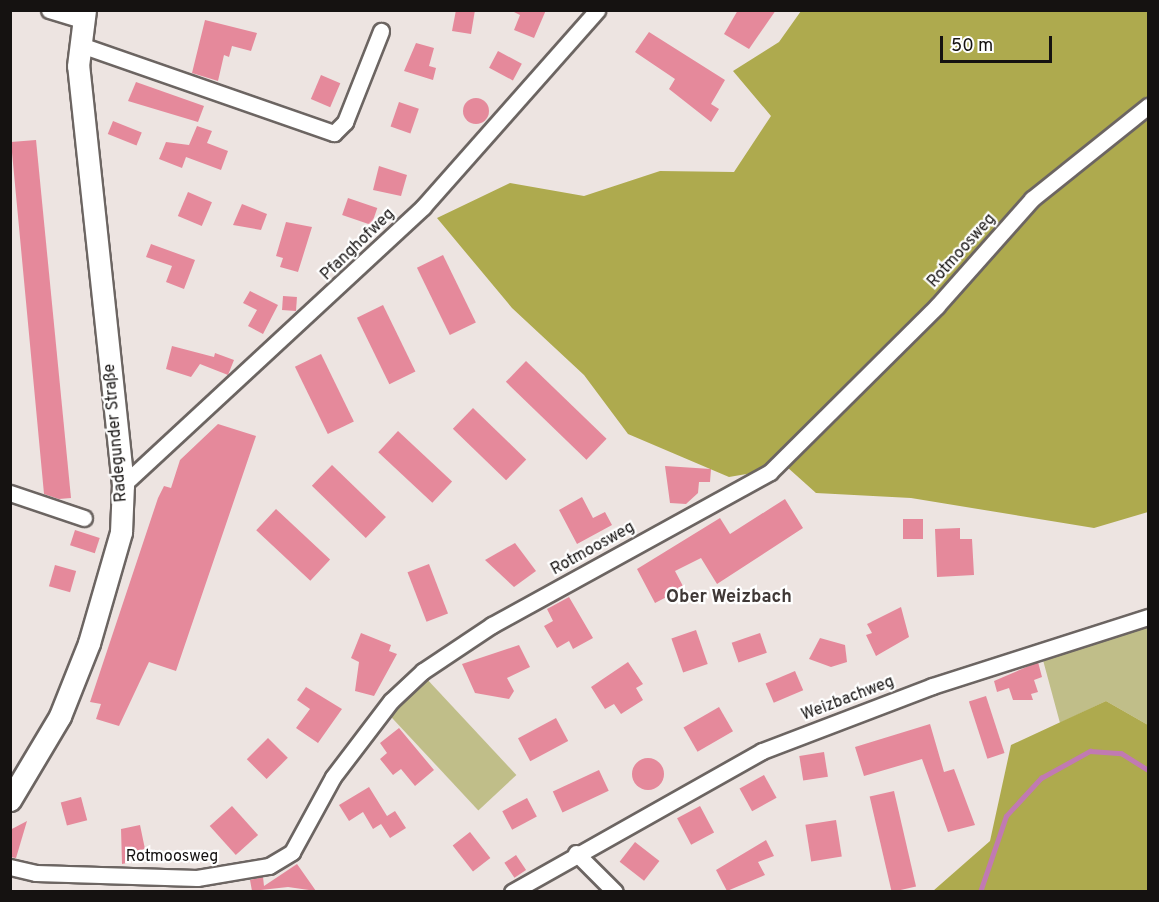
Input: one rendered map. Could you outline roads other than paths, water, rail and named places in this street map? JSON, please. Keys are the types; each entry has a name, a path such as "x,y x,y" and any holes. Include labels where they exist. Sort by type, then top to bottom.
{"main road":[{"name":"Radegunder Straße","path":"10,800 56,723 89,643 121,532 123,485 78,44 83,15"}],"street":[{"name":"Pfanghofweg","path":"123,485 423,207 597,10"},
{"path":"53,11 83,15"},
{"path":"78,44 334,133 345,122 381,32"},
{"name":"Rotmoosweg","path":"10,867 36,873 197,878 269,866 292,852 333,777 391,701 423,671 492,625 770,472 937,306 1032,199 1149,106"},
{"path":"10,493 84,518"},
{"name":"Weizbachweg","path":"512,891 576,853 762,751 953,679 1149,617"},
{"path":"576,853 615,891"}],"waterway":[{"path":"980,892 1006,816 1041,778 1090,751 1121,753 1148,770"}],"district":[{"name":"Ober Weizbach","path":"729,598"}]}
